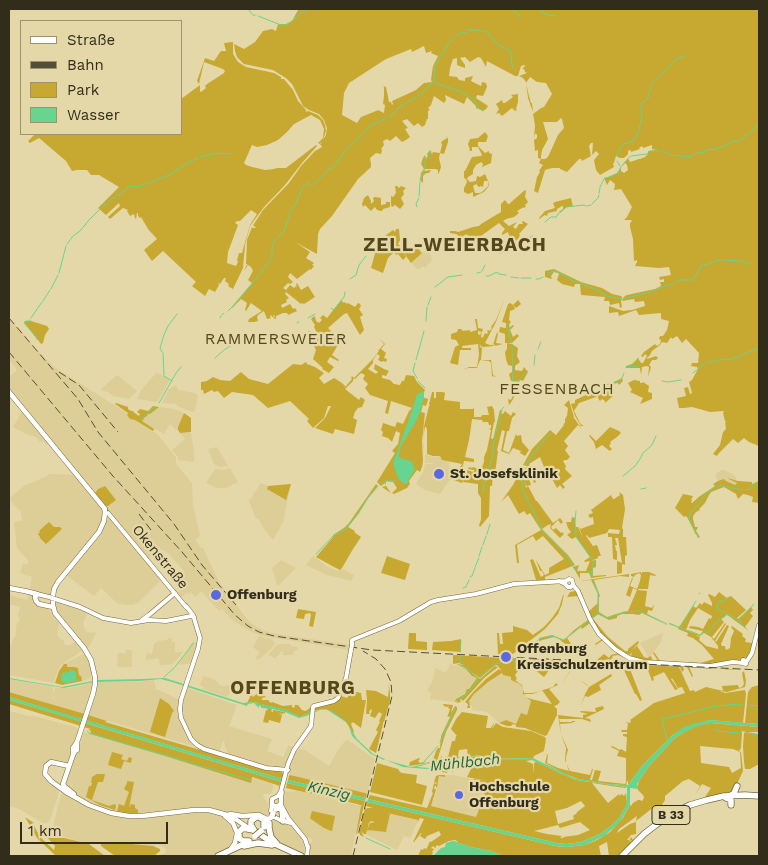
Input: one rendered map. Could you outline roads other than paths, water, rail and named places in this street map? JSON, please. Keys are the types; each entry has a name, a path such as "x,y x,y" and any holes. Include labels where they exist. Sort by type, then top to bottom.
{"highway":[{"path":"731,805 731,800 728,797 734,793 737,786"},
{"name":"B 33","path":"623,856 635,843 654,828 680,812 700,803 728,797 759,797"},
{"path":"242,847 279,808 282,810 285,820"},
{"path":"220,856 249,841 269,817"},
{"path":"249,841 241,840 239,832 243,828 269,817"},
{"path":"269,817 271,837 280,847"},
{"path":"269,817 280,847"},
{"path":"220,856 242,847 262,843 280,847 296,855"}],"main road":[{"name":"Okenstraße","path":"9,392 186,606 192,616"},
{"path":"92,806 71,792 63,784 67,766 75,749 87,711 95,678 90,660 84,648 59,618 52,603 54,589 58,582 95,538 107,512"},
{"path":"287,769 295,750 309,731 313,715 338,698 346,678 352,642 399,620 433,601 480,593 514,584 566,582 571,580 572,586 579,593 590,620 599,634 608,644 625,656 638,660 710,666 744,661 752,653 759,625"},
{"path":"9,588 35,595 52,603"},
{"path":"131,623 145,618 175,593"},
{"path":"35,595 36,601 39,604 52,603 80,607 104,618 131,623 192,616 200,642 180,704 181,718 188,735 198,746 204,749 266,768 287,769"},
{"path":"285,820 282,802 287,769 296,745 310,729 313,715"},
{"path":"295,750 302,748"},
{"path":"67,766 54,762 48,763 45,770 47,776 66,792 92,806 120,814 142,816 201,810 242,816 260,815 267,819 285,812"},
{"path":"269,817 283,788"},
{"path":"269,817 271,808 273,815 278,820 285,820 293,824 306,840 307,856"},
{"path":"222,813 236,819 269,817"},
{"path":"222,813 233,823 237,833 235,843 228,852"}],"water":[{"path":"424,392 420,412 400,448 400,458 411,461 415,469 408,483 404,484 398,478 393,463 417,394"},
{"path":"71,669 76,672 77,681 67,683 61,681 62,673 69,672"},
{"path":"9,678 62,687 98,680 165,678 243,703 253,702 287,710 298,716 320,710 299,718 285,712 261,708 264,706 259,704 259,708 254,703 247,706 161,679 94,682 64,688"},
{"path":"9,697 282,779 282,782 9,700"},
{"path":"326,709 346,721 349,726 346,722"},
{"name":"Mühlbach","path":"709,720 759,724 759,727 710,723 695,727 675,738 649,766 637,784 638,789 630,788 630,805 619,823 604,836 585,845 555,846 367,802 368,799 557,843 581,842 600,834 619,818 627,803 627,787 576,780 532,760 496,760 426,769 403,767 386,760 411,767 435,762 417,767 430,768 485,760 478,756 465,758 479,755 488,759 533,758 574,778 608,784 628,785 642,766 674,734 684,727"},
{"path":"349,726 357,739 373,754 385,759 371,754 352,736"},
{"name":"Kinzig","path":"288,780 366,798 365,801 287,783"},
{"path":"458,842 457,846 460,843 503,856 433,856 441,848 445,847 446,843"}],"waterway":[{"path":"248,9 252,14"},
{"path":"258,16 281,25 286,25 309,9"},
{"path":"512,9 521,17"},
{"path":"538,9 545,14 556,15"},
{"path":"467,30 487,32 497,44 509,50 512,55 513,68"},
{"path":"455,36 467,32"},
{"path":"434,82 435,66 448,44 454,38"},
{"path":"651,84 677,59 685,56"},
{"path":"388,117 419,95 432,83"},
{"path":"435,83 462,92 474,100 483,111"},
{"path":"641,105 648,98 651,87"},
{"path":"616,156 622,146 633,141 638,133 642,118 641,106"},
{"path":"334,167 345,151 368,127 386,118"},
{"path":"751,132 759,123"},
{"path":"738,141 749,133"},
{"path":"663,151 671,155 691,157 694,154 716,149 732,141 737,141"},
{"path":"420,180 425,168 425,161 431,151"},
{"path":"631,156 647,154 650,151 659,151"},
{"path":"200,157 217,153 230,154"},
{"path":"100,209 130,186 136,187 169,175 198,158"},
{"path":"622,166 627,160"},
{"path":"617,161 620,166"},
{"path":"600,187 604,179 618,173 621,167"},
{"path":"312,186 332,168"},
{"path":"419,196 420,182"},
{"path":"290,215 289,213 303,187 307,183 310,185"},
{"path":"599,193 600,188"},
{"path":"592,204 599,195"},
{"path":"417,207 416,204 419,198"},
{"path":"587,206 591,205"},
{"path":"556,217 566,207 586,206"},
{"path":"67,244 99,210"},
{"path":"277,238 284,231 289,217"},
{"path":"545,222 551,217 556,217"},
{"path":"523,240 525,238 530,240 531,236 533,236"},
{"path":"272,258 272,246 276,239"},
{"path":"499,253 506,252 514,243"},
{"path":"59,273 66,246"},
{"path":"370,252 375,248"},
{"path":"350,279 356,275 359,265 366,256"},
{"path":"260,274 271,259"},
{"path":"693,280 702,265 717,260 724,260"},
{"path":"726,260 751,264"},
{"path":"482,271 485,265"},
{"path":"548,273 555,271 572,281 595,289 607,296 622,299"},
{"path":"477,273 481,272"},
{"path":"486,276 497,272 506,275"},
{"path":"51,289 58,275"},
{"path":"246,291 259,275"},
{"path":"435,287 448,277 462,275"},
{"path":"511,277 519,278"},
{"path":"536,279 543,277"},
{"path":"521,278 531,278"},
{"path":"676,282 692,280"},
{"path":"623,299 673,284"},
{"path":"43,301 50,290"},
{"path":"228,311 245,292"},
{"path":"331,308 334,310 344,297 345,292"},
{"path":"428,305 431,297"},
{"path":"31,318 42,302"},
{"path":"426,321 427,307"},
{"path":"162,352 160,348 164,335 177,314"},
{"path":"308,318 315,314"},
{"path":"30,320 24,323 36,339"},
{"path":"509,324 509,336 512,342"},
{"path":"309,331 313,340"},
{"path":"416,360 424,331"},
{"path":"538,349 541,342"},
{"path":"215,358 232,345"},
{"path":"512,345 513,384"},
{"name":"FESSENBACH","path":"716,361 732,359 756,349"},
{"path":"163,353 164,375"},
{"path":"534,365 535,355"},
{"path":"635,363 638,358"},
{"name":"FESSENBACH","path":"707,363 714,361"},
{"path":"415,363 413,371 417,378"},
{"name":"FESSENBACH","path":"693,373 705,363"},
{"name":"FESSENBACH","path":"626,367 639,366"},
{"path":"159,403 181,367"},
{"path":"515,381 519,380 528,371"},
{"name":"FESSENBACH","path":"591,394 620,380 624,373"},
{"path":"164,376 172,381"},
{"name":"FESSENBACH","path":"662,381 681,380"},
{"path":"418,381 425,388"},
{"path":"141,419 155,407"},
{"path":"494,439 502,410"},
{"name":"FESSENBACH","path":"525,465 551,434"},
{"path":"623,476 635,466 643,453 652,445 656,436"},
{"path":"492,459 494,440"},
{"path":"483,493 491,460"},
{"path":"523,474 522,489 542,529"},
{"path":"380,484 386,481 396,481"},
{"path":"695,532 689,519 690,513 705,494 716,486 721,485 744,490 750,489 753,485 759,483"},
{"path":"316,554 333,536 347,528 378,486"},
{"path":"641,489 646,488"},
{"path":"576,511 576,537 594,560"},
{"path":"487,534 490,524"},
{"path":"542,530 565,553 573,566"},
{"path":"695,533 699,537"},
{"path":"483,545 486,536"},
{"path":"479,556 482,547"},
{"path":"475,567 479,558"},
{"path":"592,577 594,561"},
{"path":"573,567 576,571 592,573"},
{"path":"470,577 475,568"},
{"path":"463,588 466,587 469,580"},
{"path":"593,581 598,593 598,614"},
{"path":"726,614 716,607 719,602 729,597"},
{"path":"680,627 696,601"},
{"path":"739,620 754,604"},
{"path":"592,618 598,614 608,618 624,612 640,611 667,624"},
{"path":"727,615 737,620 745,628"},
{"path":"721,619 725,616"},
{"path":"705,631 707,633 720,619"},
{"path":"568,637 589,621"},
{"path":"670,624 689,631"},
{"path":"690,631 700,635 704,632"},
{"path":"539,639 553,636 563,640 567,638"},
{"path":"522,655 538,640"},
{"path":"460,652 461,641"},
{"path":"175,667 193,643"},
{"path":"460,656 460,663"},
{"path":"512,660 518,662 522,659"},
{"path":"480,676 505,660"},
{"path":"460,665 467,668 477,678"},
{"path":"164,677 174,668"},
{"path":"457,700 466,695 479,678"},
{"path":"667,740 662,719 710,707 742,705"},
{"path":"748,705 759,706"},
{"path":"440,742 455,708"},
{"path":"716,729 717,731 740,733"},
{"path":"87,731 192,763"},
{"path":"745,733 759,735"},
{"name":"Mühlbach","path":"422,764 438,746"},
{"path":"193,764 251,780"},
{"path":"366,838 390,849"}],"railway":[{"path":"9,318 78,399 98,432 174,524 202,565 236,605"},
{"path":"9,352 112,475 182,552 235,615 259,632 274,636 372,650 759,670"},
{"path":"59,372 79,385 118,432"},
{"path":"139,514 151,530"},
{"path":"353,856 392,696 391,682 385,669 376,659 363,651"}],"place":[{"name":"St. Josefsklinik","path":"439,474"},
{"name":"Offenburg","path":"216,595"},
{"name":"Offenburg Kreisschulzentrum","path":"506,657"},
{"name":"Hochschule Offenburg","path":"459,795"}],"district":[{"name":"ZELL-WEIERBACH","path":"455,245"},
{"name":"RAMMERSWEIER","path":"276,339"},
{"name":"FESSENBACH","path":"557,389"},
{"name":"OFFENBURG","path":"293,688"}]}
